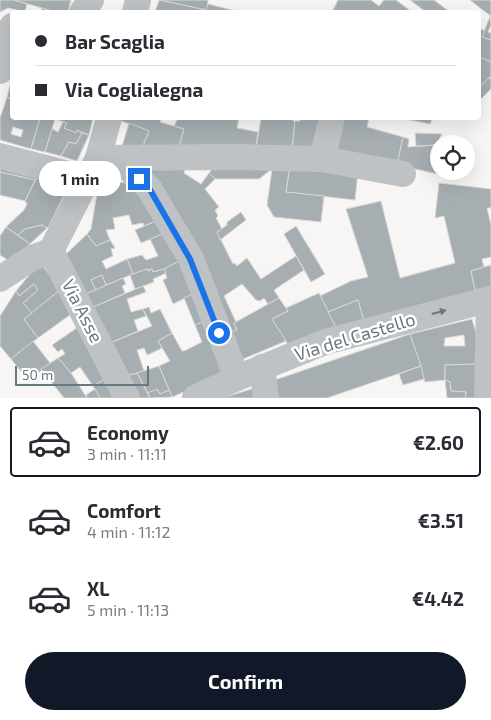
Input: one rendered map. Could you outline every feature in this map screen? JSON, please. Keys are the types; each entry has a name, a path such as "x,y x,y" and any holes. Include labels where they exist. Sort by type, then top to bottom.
{"street":[{"path":"0,71 10,34"},
{"path":"0,279 32,258 51,251 102,165 109,120"},
{"path":"322,159 332,120"},
{"path":"0,156 102,165 238,157 322,159 403,174"},
{"path":"102,165 149,188 190,259 237,378"},
{"name":"Via Asse","path":"51,251 127,398"},
{"path":"487,398 490,299"},
{"name":"Via del Castello","path":"195,398 237,378 325,342 490,299"},
{"path":"262,368 266,398"}],"building":[{"path":"0,0 14,0 27,4 26,10 8,8 0,12"},
{"path":"14,0 71,0 68,10 49,10"},
{"path":"159,0 207,10 156,10"},
{"path":"159,0 208,0 207,10"},
{"path":"338,0 371,0 379,6 384,0 396,0 409,10 333,10"},
{"path":"410,0 434,0 447,10 423,10"},
{"path":"470,0 491,0 491,16 484,11"},
{"path":"208,4 232,10 206,10"},
{"path":"490,16 491,25 488,32 491,33 491,40 482,37"},
{"path":"481,29 485,31 482,37 491,40 491,62 481,58"},
{"path":"481,58 491,62 491,76 481,86"},
{"path":"489,78 491,79 491,89 481,99 481,86"},
{"path":"10,86 10,99 7,97"},
{"path":"7,97 10,99 10,120 39,120 31,149 0,140 0,118","holes":["13,127 23,130 21,137 11,134"]},
{"path":"39,120 55,120 45,152 31,149"},
{"path":"58,120 93,120 89,135 77,130 76,133 64,128 67,123"},
{"path":"161,120 160,122 184,129 177,153 140,153 149,131 121,121"},
{"path":"177,120 239,120 237,128 258,132 255,154 177,153 184,129 174,126"},
{"path":"261,120 295,121 292,151 255,154"},
{"path":"323,120 318,153 292,151 295,121"},
{"path":"339,120 369,120 367,127 403,137 397,165 331,156"},
{"path":"409,120 432,120 430,124"},
{"path":"63,122 67,123 64,128 76,133 77,130 82,133 76,144 69,142 61,156 45,152 52,129 58,132"},
{"path":"129,123 149,131 140,153 120,153"},
{"path":"82,133 89,135 77,161 61,156 69,142 76,144"},
{"path":"415,133 442,134 430,135 430,145 416,146"},
{"path":"403,137 409,139 408,147 430,145 430,172 397,165"},
{"path":"187,161 184,173 201,184 209,173 215,179 205,189 219,207 215,210 218,216 216,218 222,229 217,232 233,264 235,263 237,266 247,258 261,279 296,256 304,270 274,290 279,298 268,304 264,298 260,301 256,300 242,284 224,296 236,322 234,323 237,330 225,335 141,169"},
{"path":"0,163 39,173 35,180 0,172"},
{"path":"215,165 272,169 259,179 215,179 209,173"},
{"path":"290,165 358,172 355,200 286,192"},
{"path":"290,165 286,192 324,196 321,222 274,217 267,205 272,169"},
{"path":"0,172 35,180 25,201 0,195"},
{"path":"39,173 69,185 47,228 42,225 25,229 18,235 6,227 24,210 27,204 25,201"},
{"path":"101,179 139,185 161,219 144,226 143,223 132,225 129,215 113,218 115,229 106,230 110,240 96,246 87,234 91,229 99,181"},
{"path":"439,183 491,189 491,208 487,208 491,225 491,257 482,259 484,267 471,271 475,290 479,289 479,292 364,322 358,300 328,312 320,296 351,281 368,277 346,209 381,201 400,278 455,263 444,216 435,218"},
{"path":"241,212 246,220 220,240 217,232"},
{"path":"161,219 168,232 141,243 135,230"},
{"path":"42,225 47,228 30,244 18,235 25,229"},
{"path":"296,226 325,274 311,282 284,234"},
{"path":"6,227 30,244 11,262 0,255 0,236"},
{"path":"168,232 183,259 164,269 153,272 152,269 133,274 127,259 142,255 146,260 158,256 150,239"},
{"path":"87,234 96,246 110,240 115,248 111,249 113,256 102,261 106,269 127,259 133,274 106,285 102,275 91,280 96,290 86,294 62,258"},
{"path":"183,259 197,292 173,304 163,280 167,278 164,269"},
{"path":"491,265 491,289 479,292 479,289 475,290 471,271"},
{"path":"43,266 60,290 32,313 23,303 38,290 34,284 19,296 16,291 35,268"},
{"path":"147,269 148,271 152,269 153,272 164,269 166,273 153,279 154,282 135,289 130,275"},
{"path":"102,275 106,285 96,290 91,280"},
{"path":"123,278 126,284 122,286 125,293 91,308 86,294"},
{"path":"34,284 38,290 23,303 32,313 24,319 38,338 11,359 0,346 0,316 16,291 19,296"},
{"path":"143,286 146,292 127,299 131,312 143,309 146,316 134,320 138,331 110,343 91,308"},
{"path":"60,290 74,312 38,338 24,319"},
{"path":"197,292 208,320 195,325 184,298"},
{"path":"319,293 337,329 290,348 272,319 288,311 286,308"},
{"path":"279,298 288,311 272,319 286,341 236,362 225,335 237,330 234,323"},
{"path":"358,300 364,322 337,329 328,312"},
{"path":"149,307 151,313 160,309 172,333 158,341 162,348 154,352 147,355 144,348 137,350 144,371 126,376 110,343 152,326 143,309"},
{"path":"472,319 480,364 445,365 445,380 425,382 410,334","holes":["464,335 465,346 444,346 445,338"]},
{"path":"208,320 230,372 172,397 159,366 170,361 158,341 172,333 182,351 184,351 202,342 195,325"},
{"path":"81,325 107,378 93,386 80,367 71,373 58,358 65,354 62,349 58,352 52,345"},
{"path":"410,334 421,366 327,398 272,398 269,382"},
{"path":"33,341 50,363 29,381 11,359"},
{"path":"58,358 71,373 87,398 64,398 41,369"},
{"path":"480,364 479,398 465,398 466,392 451,391 450,382 445,380 445,365"},
{"path":"159,366 169,390 160,394 157,389 148,393 137,373"},
{"path":"421,366 424,379 403,385 399,374"},
{"path":"137,373 150,398 136,398 126,376"},
{"path":"107,378 118,398 100,398 93,386"},
{"path":"445,380 450,382 451,391 466,392 465,398 447,398"},
{"path":"258,387 260,398 225,398 229,396"},
{"path":"95,389 100,398 87,398 86,395"},
{"path":"157,389 160,394 169,390 172,397 150,398 148,393"}],"route":[{"path":"139,179 149,188 190,259 219,333"}]}
